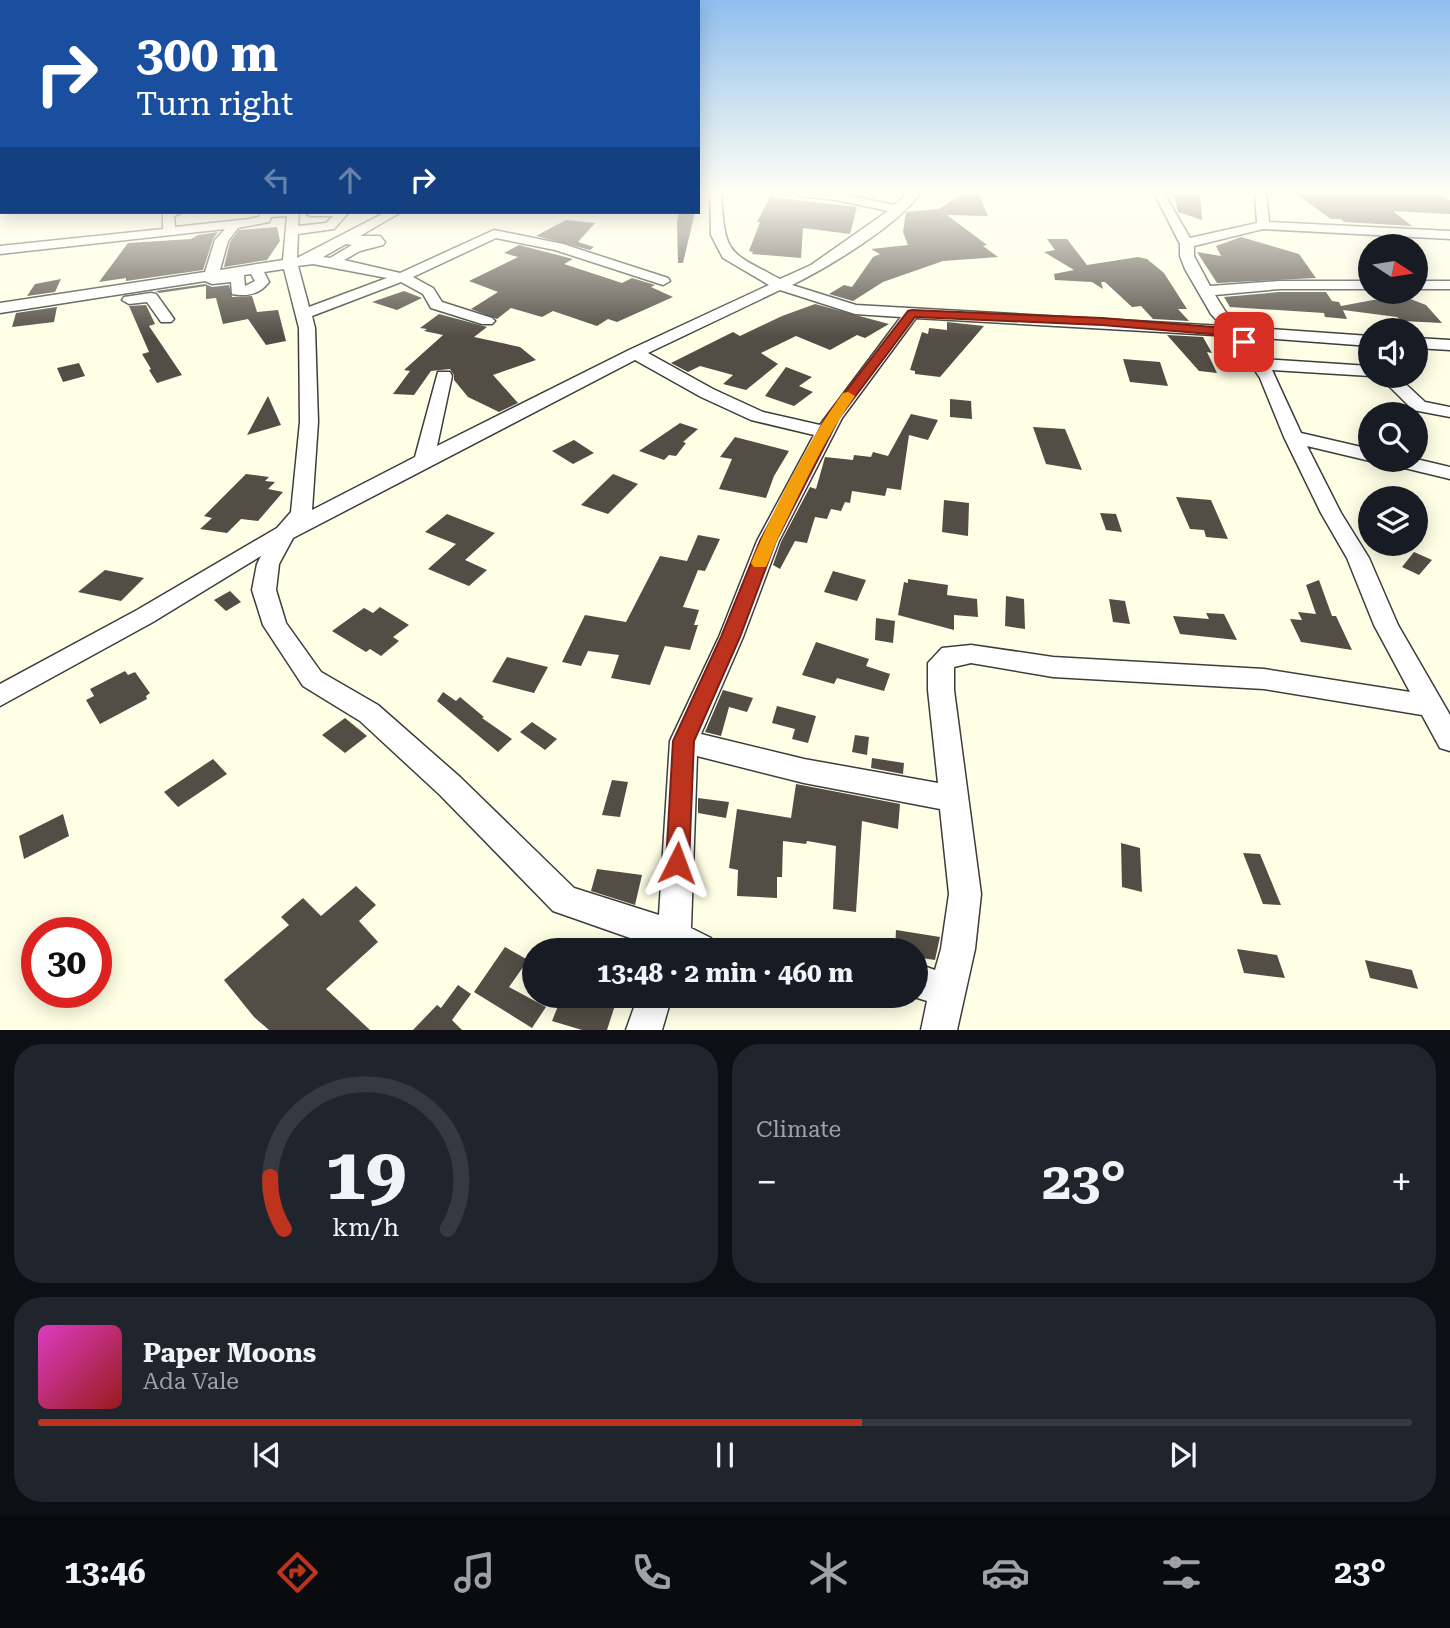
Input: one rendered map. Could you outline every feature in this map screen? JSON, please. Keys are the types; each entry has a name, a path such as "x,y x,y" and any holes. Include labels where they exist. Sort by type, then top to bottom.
{"street":[{"path":"0,250 84,241"},
{"path":"209,277 222,241"},
{"path":"291,241 290,264 307,328 310,393 301,513 285,533 268,564 264,590 275,625 312,679 369,713 450,786 564,900 659,938"},
{"path":"304,314 400,278 479,241"},
{"path":"529,241 558,247 663,281"},
{"path":"720,241 730,258 782,286 855,309 1102,322 1358,340"},
{"path":"0,696 145,616 285,533 635,353 782,286 856,241"},
{"path":"1185,241 1192,269 1219,314 1238,333 1269,378 1293,437 1331,513 1358,558 1386,625 1450,740"},
{"path":"1187,244 1195,241"},
{"path":"290,264 311,258 340,242 378,242 355,248 334,261"},
{"path":"0,308 121,290 164,278 209,277 313,260 334,261 400,278 428,291 436,305 487,321"},
{"path":"150,297 164,278"},
{"path":"1207,291 1279,285 1358,285"},
{"path":"1428,285 1450,285"},
{"path":"121,290 150,297 176,293"},
{"path":"150,297 166,319"},
{"path":"672,938 684,741 730,637 768,541 825,432 873,361 912,313"},
{"path":"1428,344 1450,345"},
{"path":"635,353 707,393 757,416 825,432"},
{"path":"1259,364 1358,370"},
{"path":"424,460 444,376"},
{"path":"1400,388 1419,406 1450,412"},
{"path":"1293,437 1358,452"},
{"path":"1428,468 1450,473"},
{"path":"939,1030 930,986 958,949 965,894 941,690 942,663 951,655 971,654 1053,667 1264,679 1432,706"},
{"path":"684,741 804,771 954,799"},
{"path":"644,1030 651,1008"}],"building":[{"path":"212,241 203,270 126,281 126,278 99,282 128,243"},
{"path":"280,241 267,260 224,267 230,242"},
{"path":"556,241 579,241 594,247 590,250"},
{"path":"677,241 688,241 683,263 678,263"},
{"path":"753,241 802,241 801,258 752,254 753,252 749,251"},
{"path":"906,241 982,241 987,245 983,246 998,257 943,261 883,282 853,301 829,294 844,285 852,287 873,257 880,254 871,249 908,245"},
{"path":"1049,241 1069,241 1087,265 1138,257 1147,259 1164,273 1187,309 1178,309 1189,321 1153,319 1141,306 1132,307 1105,282 1101,282 1103,289 1092,282 1055,280 1054,274 1074,270 1044,252 1055,250"},
{"path":"1230,241 1255,241 1299,254 1316,278 1217,283 1197,252 1221,256 1216,246"},
{"path":"519,245 573,259 564,264 622,283 632,278 655,285 651,287 673,297 617,322 608,319 597,326 553,311 542,317 511,308 497,319 471,309 498,292 469,281 518,257 504,253"},
{"path":"61,279 55,292 27,296 35,284"},
{"path":"205,284 212,287 229,285 232,297 252,296 257,312 278,310 286,341 266,345 248,319 223,324 216,298 206,299 206,286 159,293 156,291"},
{"path":"404,291 422,298 397,310 372,302"},
{"path":"1279,292 1326,292 1332,301 1339,302 1341,306 1358,303 1423,304 1442,323 1428,322 1428,318 1398,318 1343,310 1347,319 1325,317 1324,313 1230,307 1224,297"},
{"path":"815,304 889,324 865,338 857,335 830,350 796,336 761,353 778,364 746,390 723,384 733,375 700,366 688,372 671,363 733,332 740,336"},
{"path":"146,305 155,324 149,326 182,375 157,383 142,354 149,352 129,306"},
{"path":"57,307 54,322 12,327 16,313"},
{"path":"439,314 487,327 474,337 520,347 536,360 493,375 518,403 499,412 468,397 454,380 450,369 431,371 414,395 393,394 410,371 404,370 443,335 420,328"},
{"path":"947,322 984,326 940,377 915,374 915,371 910,370 922,332 928,334 929,328 947,330"},
{"path":"1167,335 1203,337 1212,353 1207,352 1217,373 1199,371"},
{"path":"1123,359 1160,362 1168,386 1130,382"},
{"path":"79,363 85,376 63,382 57,368"},
{"path":"786,367 812,377 799,386 813,392 794,406 765,396"},
{"path":"268,396 281,425 247,435"},
{"path":"950,399 971,401 972,419 950,417"},
{"path":"911,414 938,420 928,440 909,435 901,490 887,488 885,496 852,491 850,503 845,502 841,511 831,509 827,519 815,517 807,543 795,541 780,569 773,565 781,542 810,487 816,489 825,457 853,460 854,455 871,457 873,452 888,456"},
{"path":"680,423 698,429 683,442 686,443 676,456 669,455 664,460 639,451"},
{"path":"1033,427 1065,429 1082,470 1046,464"},
{"path":"735,437 789,451 774,476 766,498 719,489 732,459 720,457"},
{"path":"574,440 594,453 573,464 552,451"},
{"path":"246,474 269,477 265,481 275,482 268,489 283,492 258,521 241,519 227,533 200,529 212,518 204,516"},
{"path":"613,474 638,484 608,514 581,505"},
{"path":"1176,497 1211,500 1228,539 1206,537 1204,530 1190,529"},
{"path":"944,500 969,503 968,536 942,532"},
{"path":"1100,513 1116,514 1122,532 1106,530"},
{"path":"447,514 495,533 465,560 487,570 469,586 428,569 456,544 425,532"},
{"path":"698,535 720,539 705,571 698,570 683,607 699,610 694,625 698,625 690,650 665,646 650,685 611,678 619,655 588,651 581,666 562,662 585,615 626,622 660,556 687,561"},
{"path":"1411,556 1423,556 1432,560 1419,575 1402,567"},
{"path":"105,570 144,578 121,601 78,592"},
{"path":"833,571 866,580 857,601 824,592"},
{"path":"908,579 948,585 947,595 977,599 978,617 954,615 954,630 898,615 904,582 908,583"},
{"path":"1319,580 1332,616 1336,616 1352,650 1301,642 1290,619 1302,620 1298,612 1316,614 1306,585"},
{"path":"230,591 241,602 226,611 214,600"},
{"path":"1006,596 1024,599 1025,629 1005,626"},
{"path":"1109,599 1125,601 1130,624 1113,622"},
{"path":"380,607 409,625 393,637 399,641 381,656 370,649 366,652 332,631 364,608 373,613"},
{"path":"1206,613 1224,614 1237,640 1180,634 1173,616 1209,619"},
{"path":"876,618 895,621 893,643 875,640"},
{"path":"816,642 869,659 866,666 890,674 884,691 837,678 834,684 802,675"},
{"path":"507,657 548,667 534,693 492,682"},
{"path":"125,671 128,675 135,672 150,693 146,696 147,699 100,724 86,700 94,696 90,689"},
{"path":"723,690 753,698 747,712 729,707 721,736 705,732"},
{"path":"443,692 456,701 460,697 484,717 482,718 512,739 498,752 437,701"},
{"path":"777,706 816,716 808,743 792,739 795,729 772,723"},
{"path":"345,718 367,736 345,753 322,735"},
{"path":"532,722 557,739 545,750 520,732"},
{"path":"855,735 869,737 867,755 852,752"},
{"path":"872,758 904,763 903,774 871,768"},
{"path":"213,759 227,774 178,807 164,792"},
{"path":"612,780 628,782 620,817 602,815"},
{"path":"796,784 900,804 898,829 862,821 856,912 833,909 836,846 807,841 806,844 783,841 782,877 777,877 777,898 737,896 738,870 729,868 737,809 791,818"},
{"path":"698,798 729,802 726,818 698,813"},
{"path":"63,814 69,836 24,859 19,836"},
{"path":"1121,843 1140,848 1142,892 1122,887"},
{"path":"1243,853 1260,854 1281,905 1263,904"},
{"path":"597,869 642,875 635,905 591,891"},
{"path":"356,886 376,905 359,921 378,942 326,989 370,1030 269,1030 254,1017 224,980 289,925 281,917 303,898 321,916"},
{"path":"896,930 940,937 935,960 928,959 928,938 896,938"},
{"path":"505,947 522,957 522,969 509,987 522,994 522,1008 545,1008 532,1028 474,992"},
{"path":"1237,949 1277,955 1285,978 1244,973"},
{"path":"1365,960 1412,970 1418,989 1370,978"},
{"path":"458,985 471,994 452,1020 462,1030 413,1030 437,1005 441,1008"},
{"path":"557,1008 614,1008 607,1030 582,1030 552,1021"}],"slow traffic":[{"path":"760,563 768,541 833,417 848,396"}],"route":[{"path":"677,863 684,741 730,637 768,541 833,417 912,313 1102,322 1238,333 1244,342"}]}
